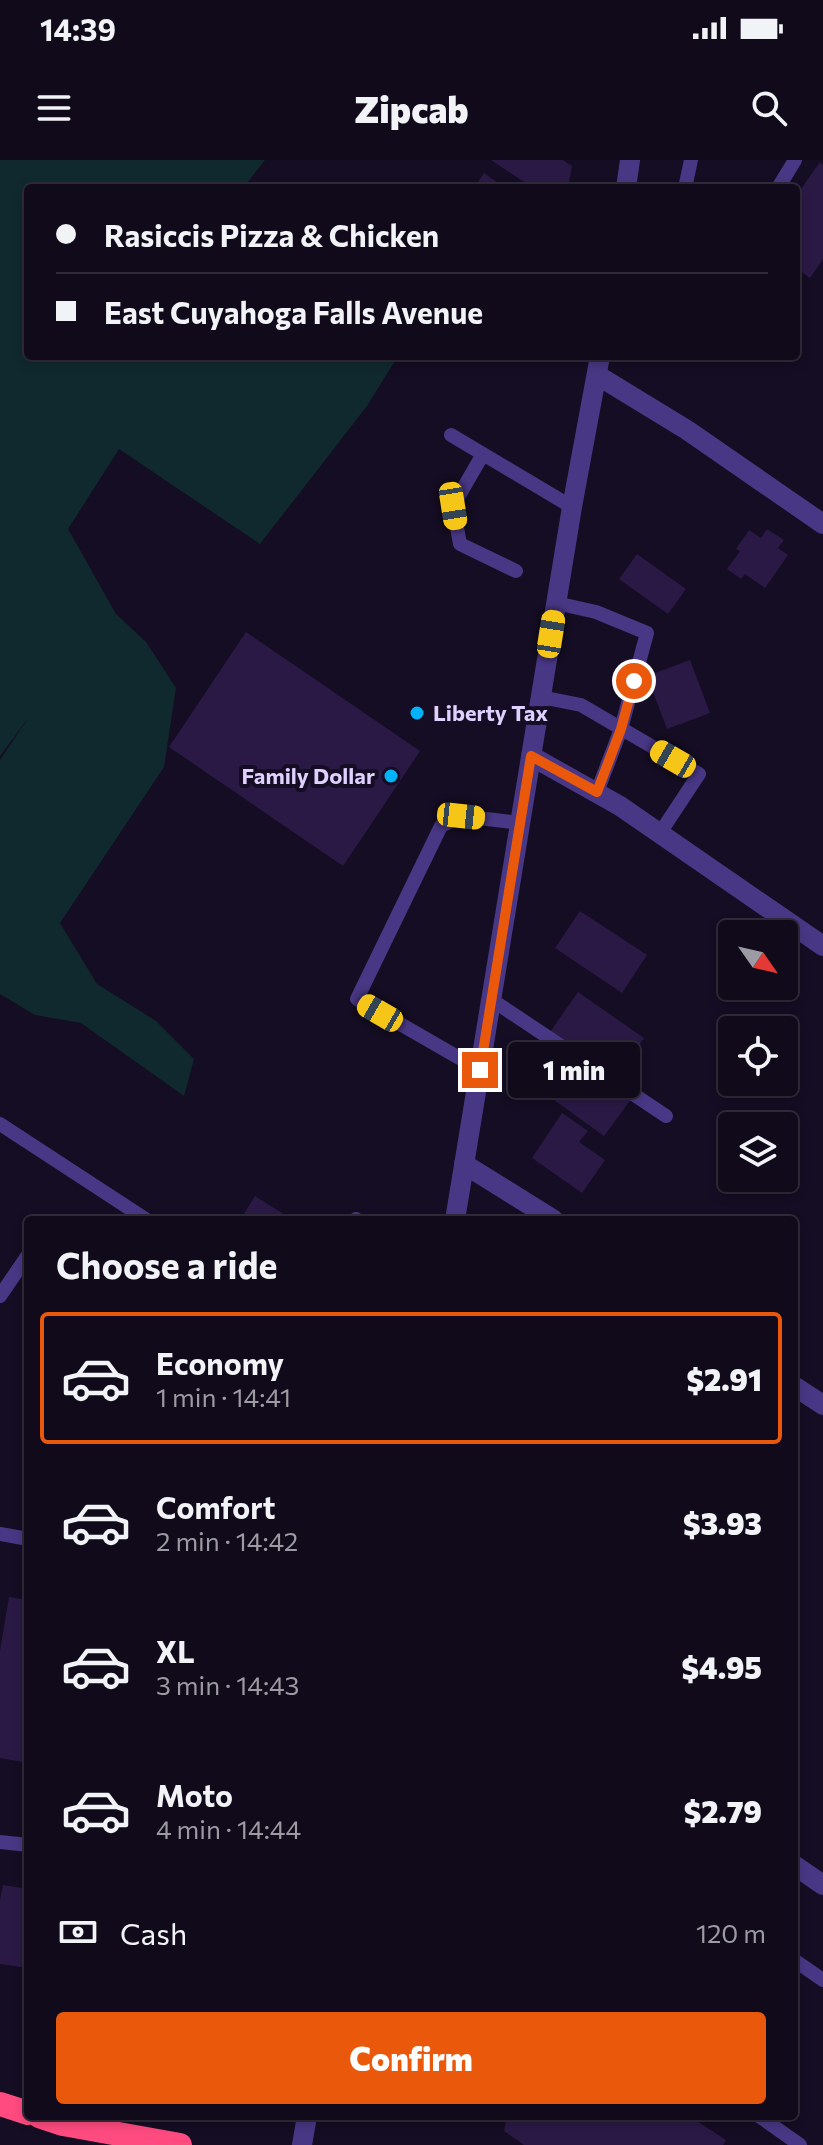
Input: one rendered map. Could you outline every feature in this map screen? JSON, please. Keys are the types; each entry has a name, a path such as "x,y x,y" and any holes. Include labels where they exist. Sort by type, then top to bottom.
{"highway":[{"path":"0,2104 24,2112"},
{"path":"51,2120 180,2145"}],"street":[{"path":"627,184 630,160"},
{"path":"456,1216 598,365 823,524"},
{"path":"531,756 597,792 823,946"},
{"path":"464,1164 548,1216"},
{"path":"798,1393 823,1405"},
{"path":"798,1868 823,1885"},
{"path":"302,2145 306,2120"}],"lane":[{"path":"686,184 691,160"},
{"path":"780,184 795,160"},
{"path":"451,435 572,507"},
{"path":"483,454 453,506 460,544 516,571"},
{"path":"556,603 596,612 647,633 621,729 597,792"},
{"path":"541,697 581,705 699,774 660,833"},
{"path":"480,1070 357,999 441,826 461,816 520,823"},
{"path":"492,1000 666,1116"},
{"path":"0,1124 141,1216"},
{"path":"0,1296 24,1261"},
{"path":"0,1534 24,1538"},
{"path":"0,1842 24,1845"},
{"path":"798,1963 823,1980"},
{"path":"765,2120 800,2145"}],"green space":[{"path":"0,160 265,160 246,184 24,184 24,360 396,360 367,406 260,544 119,449 68,529 116,614 146,642 176,688 164,767 60,923 97,984 156,1021 194,1059 184,1096 81,1023 35,1015 0,994 0,760 29,717 0,756"}],"building":[{"path":"491,160 563,160 572,166 569,184 527,184"},
{"path":"820,162 823,165 823,259 810,278 800,271 800,190"},
{"path":"484,173 499,184 477,184"},
{"path":"767,529 784,540 778,548 788,555 765,588 745,574 741,579 727,569 740,551 736,549 749,530 761,538"},
{"path":"637,554 686,589 668,614 619,579"},
{"path":"246,632 420,751 343,866 169,747"},
{"path":"690,660 710,713 667,729 647,676"},
{"path":"580,911 647,955 622,993 555,948"},
{"path":"578,992 644,1038 616,1078 550,1032"},
{"path":"570,1054 632,1098 604,1136 543,1092"},
{"path":"562,1113 588,1131 579,1142 605,1160 582,1193 532,1158"},
{"path":"255,1196 287,1216 242,1216"},
{"path":"9,1597 24,1599 24,1762 0,1758 0,1651"},
{"path":"3,1885 24,1888 24,1967 0,1964 0,1900"},
{"path":"506,2120 695,2120 726,2140 723,2145 524,2145 504,2131"}],"place":[{"name":"Liberty Tax","path":"417,713"},
{"name":"Family Dollar","path":"391,776"}],"route":[{"path":"480,1070 531,756 597,792 621,729 634,681"}]}
